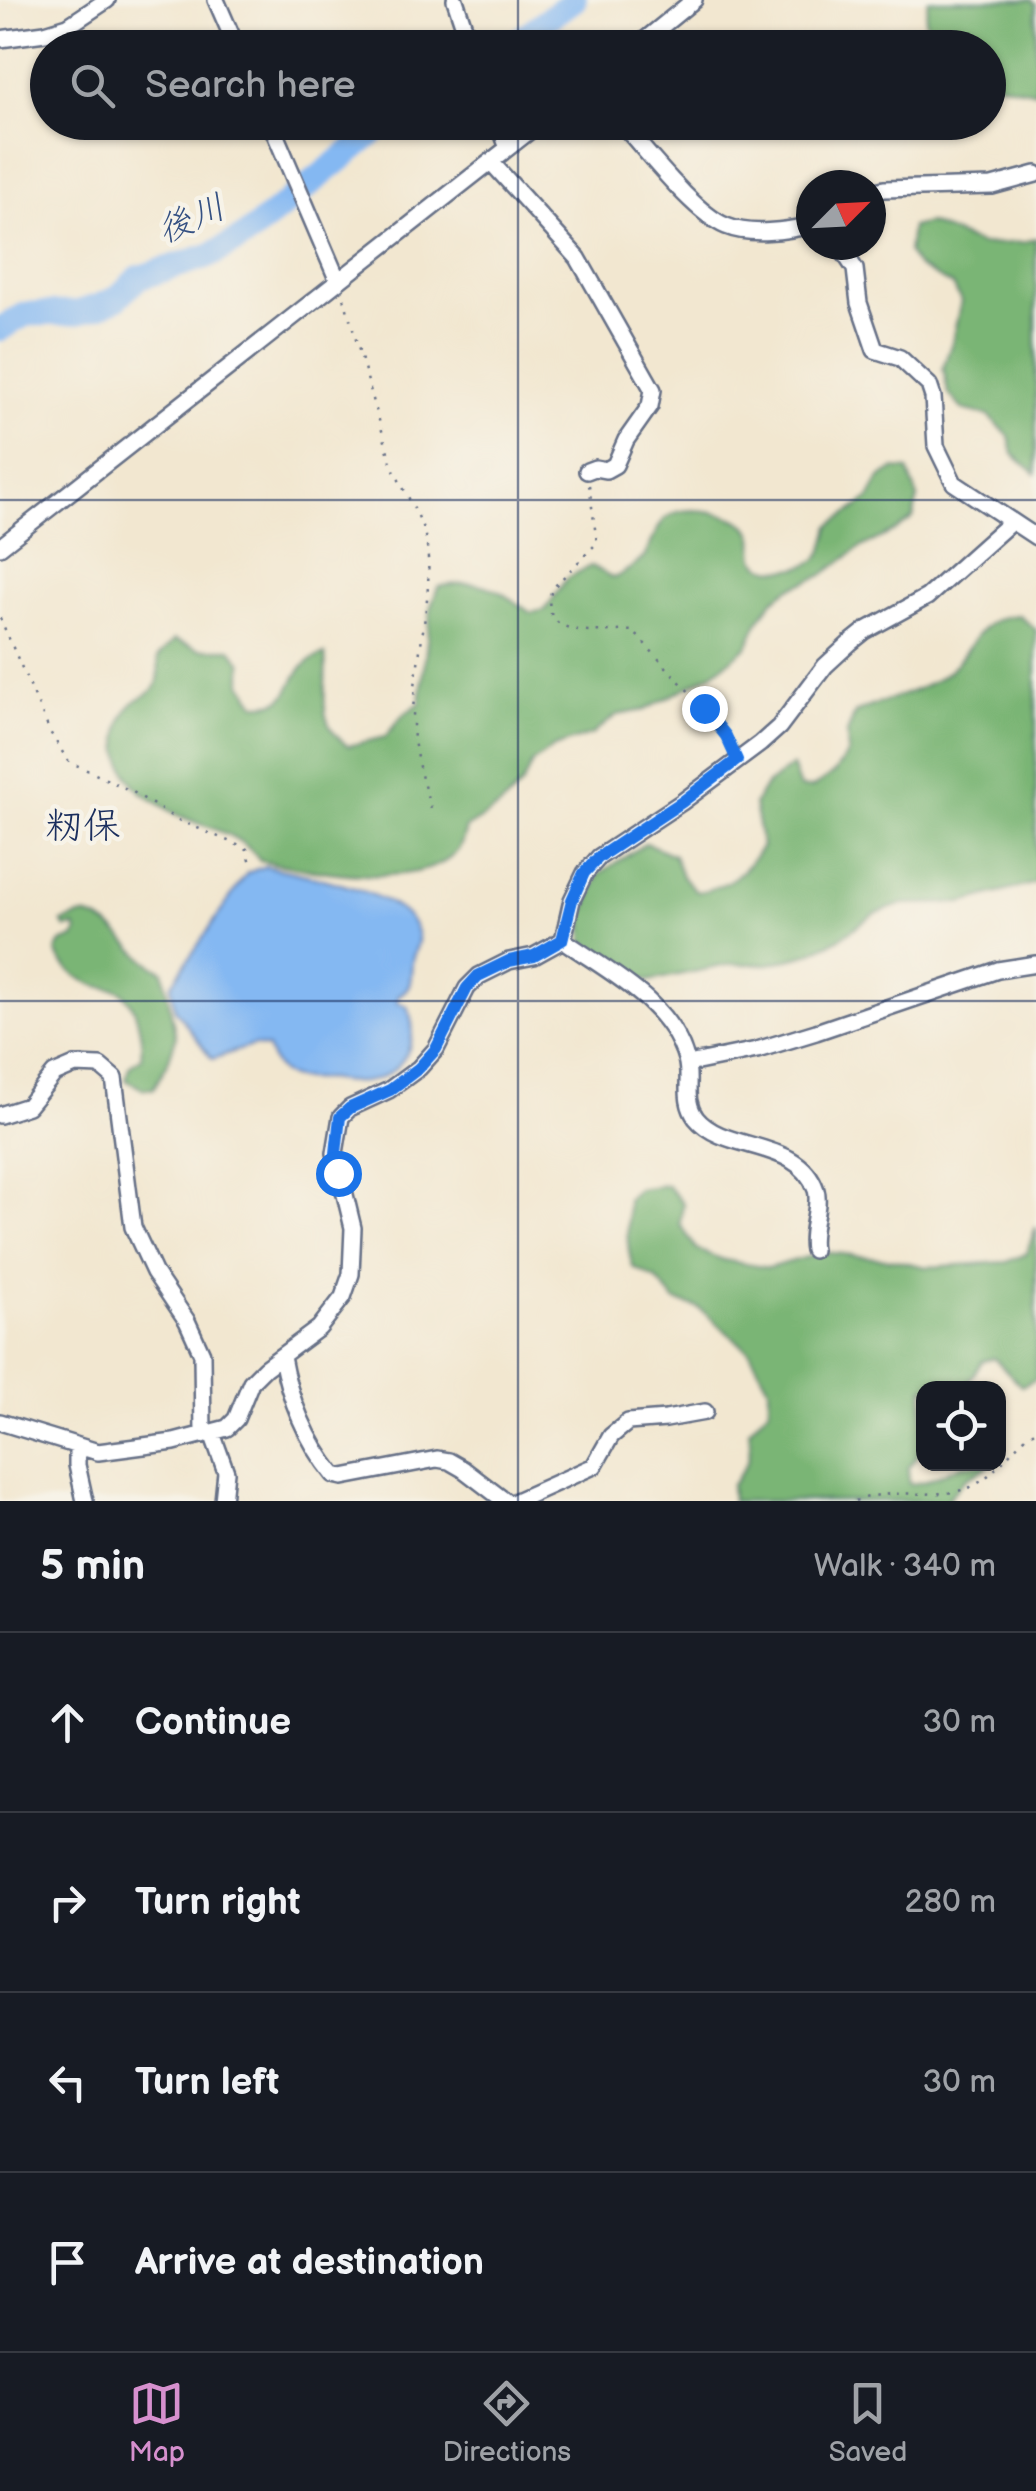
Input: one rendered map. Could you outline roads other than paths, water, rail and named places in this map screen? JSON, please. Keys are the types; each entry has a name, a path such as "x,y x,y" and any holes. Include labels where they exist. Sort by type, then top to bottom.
{"street":[{"path":"55,30 108,0"},
{"path":"216,0 229,30"},
{"path":"455,0 465,30"},
{"path":"657,30 694,0"},
{"path":"0,39 30,35"},
{"path":"278,140 338,281"},
{"path":"505,140 508,148"},
{"path":"0,547 518,140"},
{"path":"637,140 704,212 723,225 738,230 796,227"},
{"path":"491,162 578,258 654,390 650,406 626,440 615,465 588,471"},
{"path":"886,189 992,186 1036,174"},
{"path":"848,260 876,350 900,358 928,385 934,397 936,446 946,471 965,492 1034,534"},
{"path":"0,1422 98,1452 115,1452 227,1428 236,1419 251,1382 311,1336 342,1297 351,1274 354,1228 336,1153 340,1117 350,1108 390,1090 419,1068 436,1049 467,988 478,976 509,961 534,956 562,940 584,873 599,857 682,802 779,726 825,666 850,643 927,597 1011,522"},
{"path":"562,940 660,1010 676,1034 688,1064 688,1104 705,1128 722,1138 776,1152 811,1180 817,1197 810,1236 813,1250"},
{"path":"688,1064 757,1050 998,970 1036,964"},
{"path":"0,1115 28,1106 54,1074 75,1065 100,1066 114,1078 133,1227 154,1272 187,1321 202,1354 208,1434 226,1472 224,1501"},
{"path":"282,1357 288,1390 299,1416 334,1475 343,1477 450,1461 505,1501"},
{"path":"516,1501 594,1466 612,1436 628,1422 705,1412"},
{"path":"77,1447 76,1466 86,1501"}],"water":[{"path":"265,866 374,895 409,918 418,940 409,985 397,1002 407,1006 412,1032 406,1055 389,1073 363,1082 293,1078 278,1069 267,1048 254,1045 212,1059 175,1009 171,985 247,873"}],"waterway":[{"name":"後川","path":"533,30 574,0"},
{"name":"後川","path":"0,329 26,314 77,313 99,306 117,298 138,278 211,255 246,236 365,140"}],"district":[{"name":"籾保","path":"83,825"}]}
